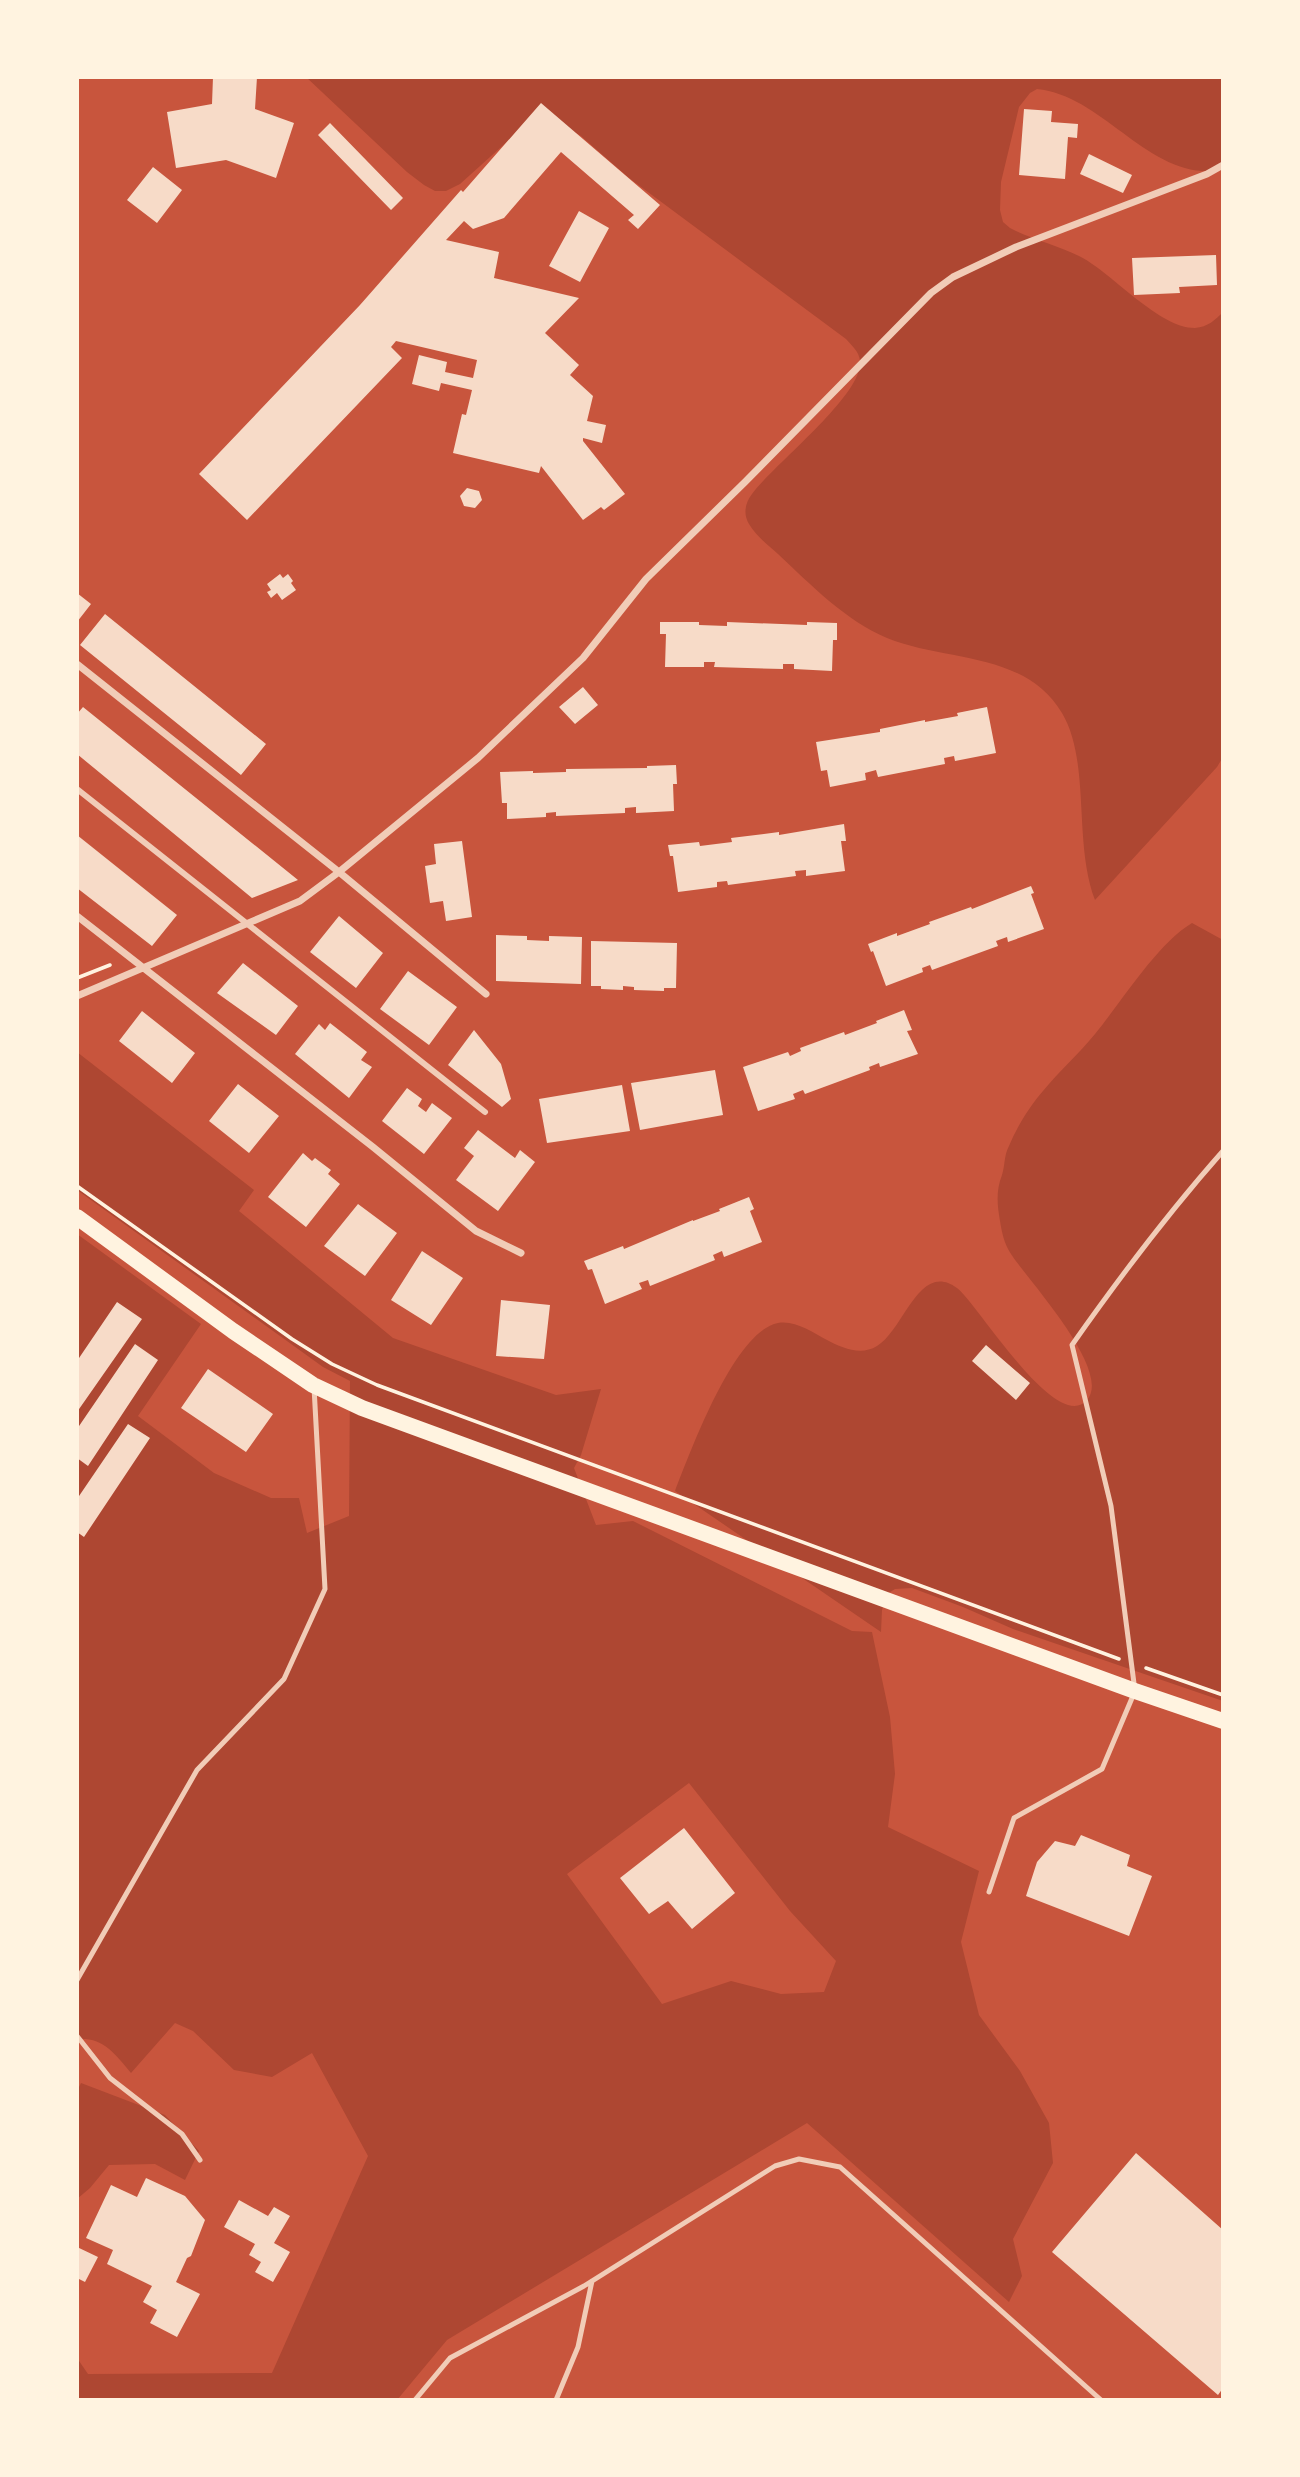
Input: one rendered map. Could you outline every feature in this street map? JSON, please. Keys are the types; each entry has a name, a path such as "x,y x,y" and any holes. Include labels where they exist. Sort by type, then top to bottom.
{"main road":[{"path":"77,1217 233,1331 313,1385 362,1408 1223,1721"}],"street":[{"path":"77,996 300,901 478,758 583,658 646,579 931,293 953,277 1016,247 1207,174 1223,164"},
{"path":"77,664 339,872 486,994"},
{"path":"77,789 485,1112"},
{"path":"77,916 477,1231 521,1253"}],"lane":[{"path":"989,1892 1014,1818 1102,1769 1135,1691 1111,1506 1072,1345 1195,1182 1223,1151"},
{"path":"77,1980 197,1770 284,1679 325,1588 313,1385"},
{"path":"77,2036 110,2078 183,2134 200,2160"},
{"path":"415,2400 450,2358 592,2281 775,2166 799,2159 840,2167 1101,2400"},
{"path":"556,2400 578,2347 592,2281"}],"path":[{"path":"77,978 110,965"},
{"path":"77,1186 292,1339 332,1364 377,1385 1132,1664 1223,1695"}],"shaded area":[{"path":"306,77 1223,77 1223,170 1197,171 1173,164 1150,152 1085,106 1062,95 1037,89 1030,93 1019,107 1001,182 1000,210 1003,222 1010,228 1081,257 1152,310 1181,326 1195,328 1207,325 1223,312 1223,757 1217,767 1095,900 1088,877 1079,778 1071,733 1062,713 1046,693 1027,678 1006,668 910,646 872,631 843,612 816,589 759,536 747,520 746,509 752,494 848,392 857,375 860,361 855,349 846,339 629,178 581,136 559,123 511,138 460,184 446,191 435,191 407,172"},
{"path":"1192,923 1223,940 1223,1701 1013,1629 912,1588 895,1589 887,1594 882,1610 881,1632 675,1491 703,1423 730,1370 745,1347 762,1331 778,1323 791,1323 845,1348 858,1351 871,1349 887,1338 913,1300 932,1283 944,1282 957,1288 1018,1363 1057,1400 1073,1406 1087,1400 1092,1386 1079,1348 1007,1246 999,1215 998,1197 1005,1157 1020,1124 1033,1104 1095,1034 1153,959 1179,932"},
{"path":"77,1052 254,1190 239,1211 393,1338 556,1395 601,1389 581,1455 574,1468 596,1525 633,1521 852,1631 872,1632 890,1717 895,1774 888,1827 979,1871 961,1942 979,2015 1020,2071 1049,2123 1053,2163 1013,2239 1022,2276 1009,2302 807,2123 447,2340 397,2400 77,2400 77,2358 88,2374 272,2373 368,2156 312,2053 272,2077 234,2070 193,2031 175,2023 131,2073 108,2048 94,2041 77,2039 77,1234 201,1324 138,1416 214,1473 271,1498 299,1498 307,1533 349,1516 350,1381 323,1367 77,1190","holes":["689,1783 790,1911 836,1961 824,1992 781,1994 731,1981 662,2004 567,1874"]},
{"path":"81,2083 165,2115 199,2151 185,2180 155,2164 109,2165 77,2199 77,2091"}],"building":[{"path":"213,77 257,77 255,109 294,123 276,178 226,160 176,168 167,112 212,104"},
{"path":"541,103 660,205 638,229 628,220 634,215 561,152 504,218 473,229 464,221 446,240 499,252 494,278 579,298 545,333 579,365 570,375 593,396 587,421 606,425 602,443 583,438 583,441 625,494 604,510 601,507 583,520 541,466 539,473 453,453 462,414 466,415 472,390 441,383 439,391 412,384 419,355 447,362 445,372 473,378 477,360 396,341 391,347 402,358 247,520 199,474 360,305"},
{"path":"1024,109 1052,111 1051,122 1078,124 1077,138 1068,137 1065,179 1019,175"},
{"path":"330,123 403,198 391,210 318,135"},
{"path":"1089,154 1132,175 1123,193 1080,174"},
{"path":"153,167 182,190 157,223 127,200"},
{"path":"579,211 609,228 580,282 549,266"},
{"path":"1216,255 1217,285 1179,287 1180,293 1134,295 1132,258"},
{"path":"467,488 479,491 482,500 475,508 464,506 460,496"},
{"path":"280,574 283,578 288,574 296,590 282,600 277,593 271,598 267,592 271,590 267,584"},
{"path":"77,593 91,604 77,622"},
{"path":"105,614 266,744 241,775 80,645"},
{"path":"660,622 699,622 699,625 727,626 727,622 807,625 807,622 837,623 837,640 833,640 832,671 794,669 794,664 783,664 783,669 714,667 715,662 704,662 704,667 665,667 666,634 660,634"},
{"path":"583,687 598,705 575,724 559,707"},
{"path":"83,707 298,880 252,898 77,754 77,714"},
{"path":"987,707 996,753 955,761 954,756 944,758 945,764 878,777 876,770 865,773 866,780 830,787 827,770 821,771 816,742 880,732 880,729 958,716 957,713"},
{"path":"676,765 677,784 673,784 674,811 636,813 636,807 625,808 625,813 556,816 556,812 546,813 546,817 507,819 507,803 502,803 500,772 566,772 566,769"},
{"path":"844,824 846,841 841,841 845,871 806,876 806,870 795,871 796,876 728,885 727,881 717,882 717,887 678,892 673,856 670,856 668,845 699,842 700,846 732,842 731,838 779,832 779,835"},
{"path":"77,835 177,915 152,946 77,888"},
{"path":"462,841 472,917 446,921 443,901 430,903 425,866 436,864 434,844"},
{"path":"1031,886 1034,893 1031,894 1044,929 1008,942 1007,937 996,941 998,946 932,970 930,965 922,968 923,972 886,986 868,944 897,933 897,936"},
{"path":"339,916 383,953 356,988 310,952"},
{"path":"496,935 527,936 527,940 549,941 549,936 582,937 581,984 496,981"},
{"path":"591,941 677,943 676,988 664,988 664,991 634,990 634,987 623,986 623,990 601,989 601,986 591,986"},
{"path":"243,963 298,1006 276,1035 217,993"},
{"path":"408,971 457,1007 429,1045 380,1009"},
{"path":"904,1010 912,1030 907,1031 918,1054 880,1067 879,1063 869,1067 870,1070 805,1094 803,1090 793,1094 795,1099 758,1111 743,1067 788,1052 790,1056 801,1051 800,1048 844,1032 845,1035"},
{"path":"142,1011 195,1053 172,1083 119,1041"},
{"path":"330,1023 367,1052 361,1060 372,1067 349,1098 295,1054 319,1024 325,1030"},
{"path":"474,1030 501,1064 511,1099 502,1107 448,1065"},
{"path":"715,1070 723,1115 640,1130 631,1083"},
{"path":"238,1084 279,1116 249,1153 209,1121"},
{"path":"622,1085 630,1131 547,1143 539,1099"},
{"path":"407,1088 422,1099 418,1106 426,1112 432,1103 452,1118 424,1154 382,1121"},
{"path":"478,1130 515,1158 520,1150 535,1162 498,1211 456,1180 474,1156 464,1148"},
{"path":"303,1153 312,1161 315,1158 331,1170 328,1174 340,1184 306,1227 268,1197"},
{"path":"749,1197 754,1209 750,1211 762,1242 724,1257 722,1251 713,1255 715,1260 650,1286 648,1280 639,1283 642,1289 605,1304 592,1269 588,1270 584,1261 623,1246 624,1249"},
{"path":"358,1204 397,1233 365,1276 324,1246"},
{"path":"422,1251 463,1278 431,1325 391,1300"},
{"path":"501,1300 550,1305 544,1359 496,1356"},
{"path":"117,1302 142,1319 77,1412 77,1361"},
{"path":"135,1344 158,1360 88,1466 77,1458 77,1429"},
{"path":"986,1345 1030,1383 1016,1400 972,1361"},
{"path":"208,1369 273,1414 246,1452 181,1408"},
{"path":"128,1424 150,1438 84,1537 77,1532 77,1499"},
{"path":"684,1828 735,1893 692,1929 668,1901 649,1914 620,1878"},
{"path":"1081,1835 1130,1855 1127,1866 1152,1876 1129,1936 1026,1896 1037,1862 1055,1841 1075,1846"},
{"path":"1136,2153 1223,2230 1223,2388 1218,2395 1052,2252"},
{"path":"146,2178 185,2196 205,2220 191,2256 187,2258 176,2282 200,2294 177,2337 150,2323 157,2310 143,2302 152,2286 107,2264 113,2250 86,2238 111,2185 137,2197"},
{"path":"239,2200 268,2216 274,2207 290,2216 274,2243 290,2252 273,2282 255,2272 261,2262 249,2255 255,2244 224,2227"},
{"path":"77,2247 98,2257 85,2282 77,2278"}]}
